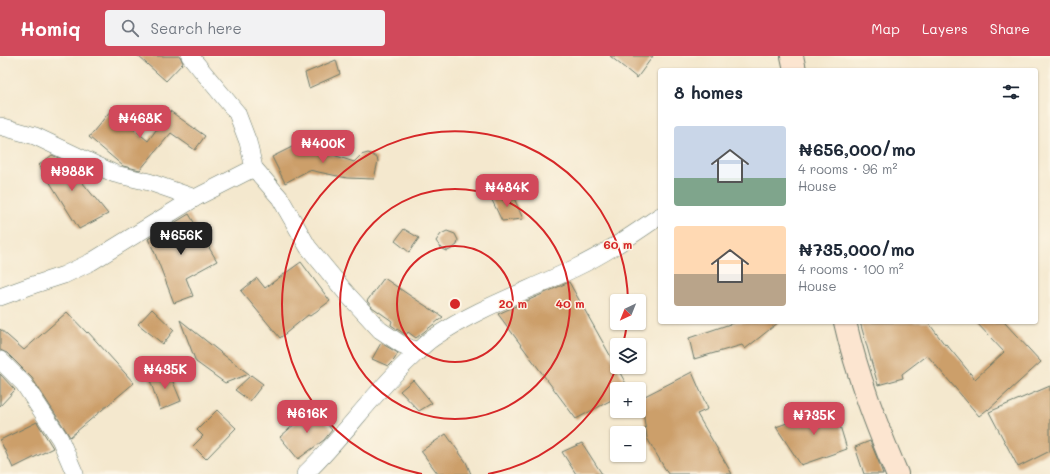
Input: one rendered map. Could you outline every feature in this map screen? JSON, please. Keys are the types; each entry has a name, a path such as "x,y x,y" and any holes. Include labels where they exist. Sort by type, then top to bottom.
{"street":[{"path":"190,56 237,113 248,142 254,168 280,198 308,247 347,294 380,330 401,344 418,352"},
{"path":"792,56 795,68"},
{"path":"0,126 35,136 115,174 149,182 195,198"},
{"path":"0,297 64,275 91,262 195,198 254,168"},
{"path":"305,474 325,455 356,417 398,370 432,339 465,318 576,268 615,247 658,217"},
{"path":"845,324 850,345 873,417 897,474"},
{"path":"0,360 27,390 60,439 75,474"}],"building":[{"path":"138,56 180,56 183,63 166,81"},
{"path":"610,56 653,56 637,78"},
{"path":"336,60 340,74 309,88 305,73"},
{"path":"111,110 148,141 170,111 205,136 195,150 171,133 140,170 123,166 89,137"},
{"path":"304,141 307,146 354,162 361,155 368,153 371,154 377,158 378,161 374,179 347,178 309,170 285,183 272,157"},
{"path":"52,155 65,161 108,214 79,229 39,165"},
{"path":"490,196 514,198 523,219 502,221"},
{"path":"189,214 217,261 186,278 193,296 174,303 148,239"},
{"path":"404,229 419,238 409,252 395,241"},
{"path":"447,231 455,234 458,240 457,245 447,251 441,248 436,241 441,234"},
{"path":"301,262 330,301 310,316 308,315 280,338 241,291 257,278 265,288"},
{"path":"384,278 443,317 416,338 408,332 406,335 391,325 392,321 372,307 367,301"},
{"path":"569,282 610,355 610,374 621,374 625,382 610,382 610,401 576,419 498,314"},
{"path":"152,309 174,330 163,344 138,324"},
{"path":"67,312 87,333 88,332 134,383 70,437 32,378 7,353 0,350 0,329 24,350"},
{"path":"180,320 249,374 225,383 196,362"},
{"path":"730,324 776,324 745,349 742,345 694,359 689,338"},
{"path":"861,324 929,324 945,345 946,344 975,379 1004,352 978,324 1006,324 1041,362 988,410 979,416 927,355 902,374 903,378 878,385"},
{"path":"381,343 398,353 388,366 372,359"},
{"path":"168,370 181,401 160,410 149,377"},
{"path":"692,372 708,409 697,414 732,474 668,474 647,438 644,418 646,418 646,395"},
{"path":"0,374 15,390 0,406"},
{"path":"251,375 263,384 250,401 235,390"},
{"path":"413,380 432,403 419,411 400,391"},
{"path":"1050,386 1050,451 1018,467 989,412"},
{"path":"834,406 847,449 801,465 776,427"},
{"path":"314,407 332,430 324,440 298,459 280,437"},
{"path":"217,410 236,428 206,459 193,446 203,436 197,430"},
{"path":"37,422 53,448 13,468 0,440"},
{"path":"446,434 466,462 471,474 438,474 421,451"},
{"path":"870,441 883,474 864,474 855,447"},
{"path":"582,443 602,474 576,474 562,452"}]}
